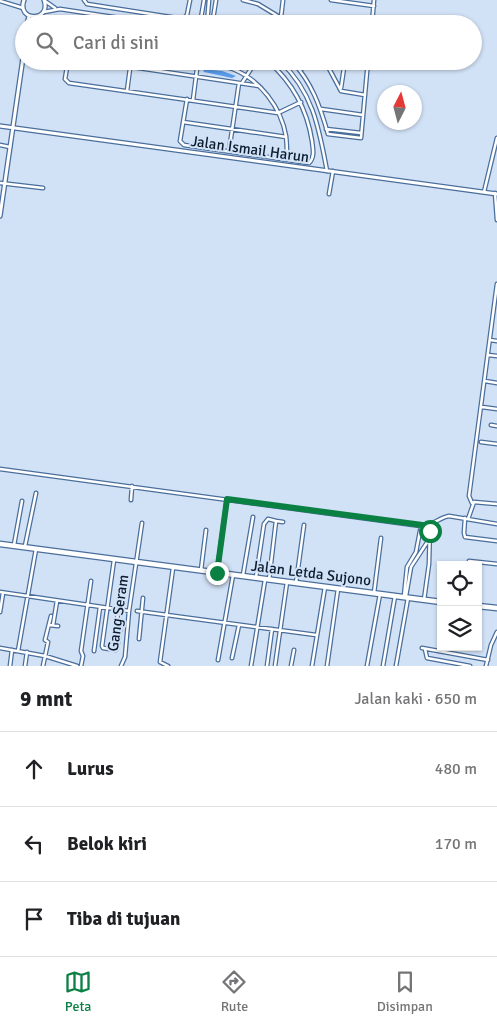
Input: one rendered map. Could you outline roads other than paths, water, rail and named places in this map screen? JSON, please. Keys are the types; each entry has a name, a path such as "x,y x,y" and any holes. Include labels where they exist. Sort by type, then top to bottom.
{"highway":[{"name":"Jalan Letda Sujono","path":"0,544 437,602"},
{"path":"482,606 497,608"}],"street":[{"path":"23,8 24,0"},
{"path":"84,0 87,4 157,15"},
{"path":"187,15 190,0"},
{"path":"202,15 204,0"},
{"path":"208,15 209,0"},
{"path":"214,15 216,0"},
{"path":"243,0 258,4 278,15"},
{"path":"282,15 283,0"},
{"path":"330,0 374,6"},
{"path":"373,15 374,0"},
{"path":"0,1 23,8 28,15"},
{"path":"45,1 56,9"},
{"path":"44,12 46,7 45,1"},
{"path":"40,15 56,9 97,15"},
{"path":"0,216 21,70"},
{"path":"66,70 66,82 278,113 301,102"},
{"path":"127,91 130,70"},
{"path":"153,70 259,86"},
{"path":"193,100 197,70"},
{"path":"233,70 246,76 259,86 278,113 286,137 287,159"},
{"path":"229,151 240,83 250,70"},
{"path":"187,99 181,143 310,163 313,157 310,129 301,102 287,80 277,70"},
{"path":"289,70 308,97 319,130 327,171"},
{"path":"300,70 315,93 328,134 361,138 367,70"},
{"path":"329,70 341,90 365,95"},
{"path":"341,90 344,70"},
{"path":"321,109 363,115"},
{"path":"183,122 286,137"},
{"name":"Jalan Ismail Harun","path":"0,126 496,194"},
{"path":"484,192 497,138"},
{"path":"0,146 10,147"},
{"path":"329,194 333,171"},
{"path":"0,183 42,188"},
{"path":"496,194 497,220"},
{"path":"497,284 469,496 472,503 466,519 464,535 465,537 497,541"},
{"path":"492,322 497,323"},
{"path":"490,340 497,341"},
{"path":"488,355 497,356"},
{"path":"485,381 497,383"},
{"path":"482,407 497,409"},
{"path":"491,426 497,426"},
{"path":"482,442 497,444"},
{"path":"0,469 421,526 430,526 447,516 497,524"},
{"path":"130,500 132,486"},
{"path":"25,548 36,493"},
{"path":"217,573 227,499"},
{"path":"14,546 22,501"},
{"path":"472,503 497,504"},
{"path":"242,577 253,517"},
{"path":"256,578 264,524 268,519 283,522"},
{"path":"252,666 276,521"},
{"name":"Gang Seram","path":"122,666 125,656 129,611 142,523"},
{"path":"296,584 304,525"},
{"path":"406,597 407,567 416,552 421,526"},
{"path":"424,600 430,564 430,526"},
{"path":"201,571 206,530"},
{"path":"374,593 381,538"},
{"path":"396,666 411,567 429,540"},
{"path":"18,651 36,549"},
{"path":"114,560 106,608 102,646 104,648 116,650 118,648 120,630 117,623 118,610"},
{"path":"469,560 497,564"},
{"path":"168,666 160,662 173,568"},
{"path":"218,660 232,575"},
{"path":"81,666 83,656 81,651 91,581"},
{"path":"275,666 287,582"},
{"path":"312,666 325,587"},
{"path":"327,666 338,589"},
{"path":"0,612 2,592 129,611"},
{"path":"367,666 380,594"},
{"path":"383,666 395,596"},
{"path":"139,640 143,598"},
{"path":"53,625 57,601"},
{"path":"94,651 100,607"},
{"path":"137,611 316,635"},
{"path":"43,666 48,642 45,640 51,616"},
{"path":"232,658 239,624"},
{"path":"49,625 58,626"},
{"path":"267,666 272,629"},
{"path":"486,666 491,645 497,632"},
{"path":"0,648 45,656 76,666"},
{"path":"470,666 427,658 423,648 488,660"},
{"path":"10,666 12,650"},
{"path":"291,666 294,650"},
{"path":"25,666 28,652"},
{"path":"63,666 64,661"}],"water":[{"path":"203,70 222,71 236,76 232,78 204,72"}]}
